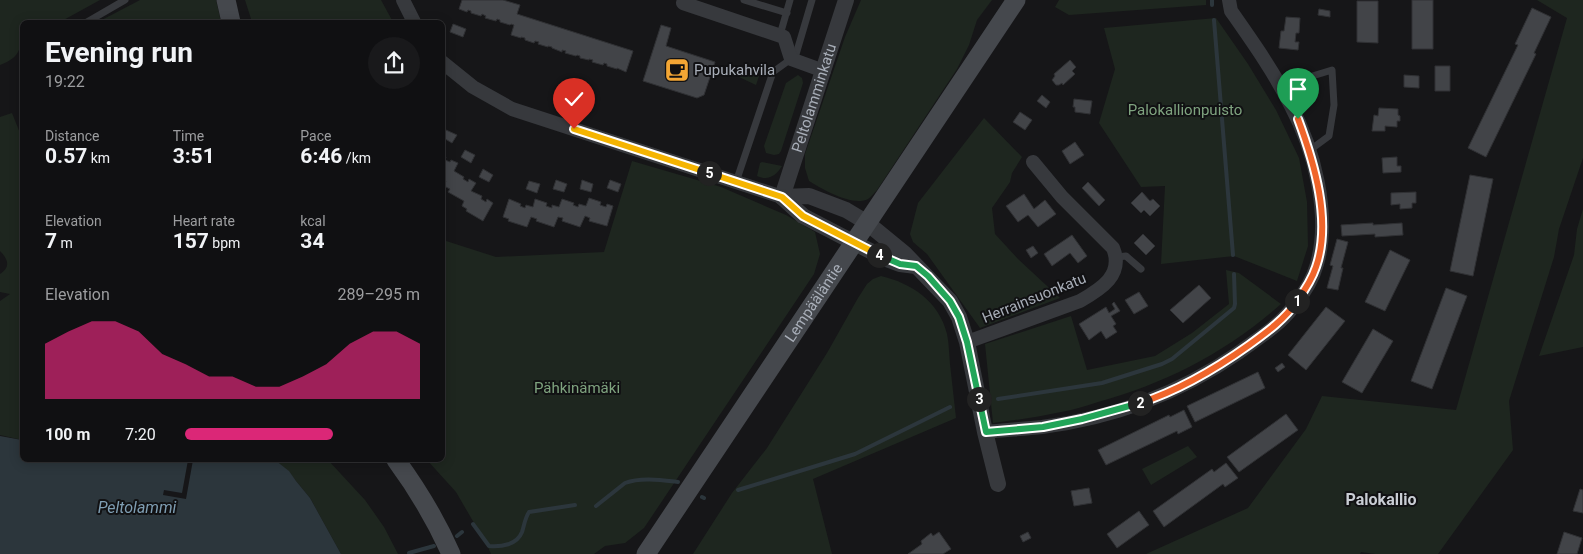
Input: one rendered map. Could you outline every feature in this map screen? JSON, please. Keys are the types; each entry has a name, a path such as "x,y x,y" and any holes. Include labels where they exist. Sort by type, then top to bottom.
{"main road":[{"path":"226,0 231,20"},
{"name":"Lempääläntie","path":"646,554 1016,0"},
{"path":"397,462 427,504 439,525 451,554"}],"street":[{"path":"403,0 413,20"},
{"path":"684,0 683,3 784,37 793,60 824,71"},
{"name":"Peltolamminkatu","path":"782,197 846,0"},
{"path":"986,432 1043,427 1082,419 1112,412 1164,395 1218,367 1277,324 1292,308 1307,286 1316,266 1321,241 1321,202 1310,150 1298,119 1280,86 1231,11 1229,0"},
{"path":"445,64 473,87 512,108 782,197 809,196 846,210 866,222 928,276 950,301 959,317 967,342 998,484"},
{"path":"1033,162 1062,197 1107,241 1113,248 1117,258"},
{"path":"782,197 803,216 884,258 900,264 916,266"},
{"name":"Herrainsuonkatu","path":"967,342 1080,301 1096,292 1107,282 1116,267 1117,258"}],"lane":[{"path":"91,20 125,0"},
{"path":"744,0 787,13"},
{"path":"780,35 790,0"},
{"path":"736,182 773,72 793,60 812,0"},
{"path":"1280,86 1332,70 1334,105 1329,136 1310,150"},
{"path":"1117,258 1126,256 1141,268"}],"green space":[{"path":"0,0 100,0 64,20 20,20 20,49 8,62 0,65"},
{"path":"140,0 216,0 221,20 102,20"},
{"path":"245,0 381,0 392,20 251,20"},
{"path":"861,0 992,0 977,20 969,45 957,69 877,190 868,199 854,201 829,192 809,181 805,168 805,154 845,37"},
{"path":"1059,0 1206,0 1206,5 1069,15 1055,7"},
{"path":"1537,0 1583,0 1583,158 1559,229 1554,257 1509,401 1513,450 1438,554 1375,554 1361,552 1360,554 1146,554 1248,508 1306,429 1322,396 1456,410 1567,18"},
{"name":"Palokallionpuisto","path":"1216,18 1248,64 1276,110 1299,158 1307,202 1308,246 1297,281 1234,256 1161,264 1165,186 1141,187 1099,123 1115,69 1104,28"},
{"path":"740,69 759,76 756,85 737,76"},
{"path":"798,75 802,78 803,83 781,151 779,154 774,155 766,153 764,146 786,83"},
{"path":"12,113 20,133 20,440 0,435 0,301 10,294 0,292 0,274 6,269 7,263 0,251 0,117"},
{"path":"984,118 1022,157 1012,173 1010,182 992,208 995,234 1018,259 1060,298 980,328 927,254 913,242 910,234 918,203"},
{"name":"Pähkinämäki","path":"632,161 721,187 786,215 815,232 820,254 814,274 644,528 625,543 605,546 594,554 491,554 456,492 429,462 445,462 445,241 496,257 604,252"},
{"path":"760,163 782,166 771,177 765,178 757,176"},
{"path":"1583,209 1583,347 1539,356 1574,255 1577,229"},
{"path":"1226,270 1239,273 1281,304 1218,351 1195,364 1148,385 1070,410 993,423 985,344 1071,316 1087,370 1155,356 1192,333 1229,304"},
{"path":"881,276 903,283 913,289 931,303 938,312 947,334 956,418 813,479 832,554 693,554 732,493 767,448 827,353 867,284"},
{"path":"1188,446 1197,457 1151,485 1142,469"},
{"path":"277,462 330,462 365,500 384,527 398,554 341,554 310,498 288,471"}],"water":[{"name":"Peltolammi","path":"0,436 20,440 20,462 278,462 289,471 310,498 341,554 0,554"}],"pier":[{"path":"188,462 193,462 186,499 163,495 164,490 182,493"}],"building":[{"path":"462,0 503,0 520,5 517,14 633,51 626,72 607,66 604,63 603,65 592,62 593,60 580,58 577,55 565,53 566,51 562,50 562,52 552,47 538,44 539,42 535,41 534,43 525,40 525,38 511,35 514,25 500,22 497,19 496,21 485,18 486,16 482,14 481,16 468,10 467,12 459,9"},
{"path":"1412,0 1433,0 1433,49 1412,49"},
{"path":"1357,1 1378,1 1378,43 1357,42"},
{"path":"1532,8 1551,17 1534,53 1536,54 1486,157 1468,148 1518,45 1515,44"},
{"path":"1319,9 1330,11 1330,17 1318,15"},
{"path":"1286,17 1300,18 1299,33 1296,33 1295,42 1299,42 1298,50 1279,48 1281,31 1284,31"},
{"path":"453,24 466,29 463,37 450,32"},
{"path":"661,25 671,28 666,46 715,62 704,95 697,98 643,81"},
{"path":"1070,60 1076,67 1072,71 1075,74 1063,85 1062,83 1056,85 1052,80 1055,76 1054,74"},
{"path":"1435,66 1450,66 1450,91 1435,91"},
{"path":"1404,75 1419,76 1419,88 1404,87"},
{"path":"1042,95 1050,102 1046,108 1037,101"},
{"path":"1074,99 1092,101 1090,114 1075,112 1075,107 1073,107"},
{"path":"1379,108 1398,109 1400,121 1397,121 1397,127 1385,126 1385,131 1372,131 1374,115 1378,116"},
{"path":"1020,112 1032,120 1025,130 1013,122"},
{"path":"446,130 457,135 452,143 445,139"},
{"path":"1075,142 1084,155 1070,164 1062,151"},
{"path":"465,150 475,155 471,163 461,157"},
{"path":"1397,157 1397,166 1401,166 1401,172 1383,173 1382,158"},
{"path":"445,160 458,163 454,171 468,182 469,179 476,183 471,191 482,196 481,199 486,202 487,199 493,203 483,221 466,211 467,209 462,206 464,201 448,192 450,189 445,186"},
{"path":"483,169 493,175 489,182 479,177"},
{"path":"1470,175 1493,179 1473,276 1450,271"},
{"path":"556,180 567,184 564,192 553,189"},
{"path":"582,180 593,184 591,192 580,189"},
{"path":"610,180 621,184 618,192 607,188"},
{"path":"529,181 540,184 537,193 526,189"},
{"path":"1088,182 1105,200 1099,206 1082,188"},
{"path":"1142,192 1150,201 1153,199 1160,206 1150,216 1144,210 1141,213 1131,203"},
{"path":"1416,192 1416,203 1412,203 1412,208 1400,209 1400,204 1391,205 1391,193"},
{"path":"1024,194 1034,209 1045,200 1056,214 1038,227 1028,215 1018,222 1006,206"},
{"path":"589,198 601,202 600,205 606,207 607,204 613,206 607,226 589,221 590,218 585,216 580,227 562,221 563,218 558,217 554,227 536,221 537,219 531,217 527,227 508,221 509,219 503,217 509,199 521,204 520,206 525,208 526,205 533,207 535,199 547,203 546,206 552,208 552,205 559,207 562,199 574,203 573,205 578,207 579,204 586,206"},
{"path":"1373,223 1373,225 1402,223 1403,235 1375,237 1375,234 1342,236 1341,225"},
{"path":"1143,234 1155,246 1146,255 1134,243"},
{"path":"1072,235 1087,256 1078,263 1070,253 1052,266 1044,254"},
{"path":"1337,239 1348,242 1341,268 1343,268 1338,290 1327,288 1333,266 1330,265"},
{"path":"1033,246 1038,253 1031,258 1026,250"},
{"path":"1390,250 1410,260 1385,311 1365,302"},
{"path":"1199,285 1211,298 1183,323 1170,310"},
{"path":"1446,288 1467,296 1432,389 1411,381"},
{"path":"1139,292 1148,306 1134,314 1125,300"},
{"path":"1114,302 1120,311 1111,316 1116,324 1113,326 1117,332 1106,339 1101,331 1089,340 1079,324 1106,307 1109,313 1115,309 1112,304"},
{"path":"1326,307 1345,321 1306,370 1288,355"},
{"path":"1373,329 1393,341 1362,393 1342,382"},
{"path":"1282,363 1285,367 1278,372 1275,368"},
{"path":"1258,372 1265,388 1195,422 1187,406"},
{"path":"1184,410 1192,427 1178,434 1177,431 1106,465 1098,450 1169,415 1170,417"},
{"path":"1286,414 1298,430 1239,472 1227,457"},
{"path":"1226,463 1238,478 1225,487 1223,484 1164,527 1153,511 1212,469 1214,472"},
{"path":"1089,488 1092,503 1074,506 1071,491"},
{"path":"1580,489 1583,490 1583,513 1573,511"},
{"path":"1139,511 1149,525 1117,548 1107,534"},
{"path":"939,532 951,549 943,554 908,554 922,544 921,541 931,533 933,536"},
{"path":"1028,532 1031,538 1023,542 1020,536"},
{"path":"1564,532 1582,538 1577,554 1557,554"}],"waterway":[{"path":"1212,0 1212,5"},
{"path":"1214,20 1233,255"},
{"path":"998,399 1102,383 1172,359 1234,308 1234,274"},
{"path":"738,490 855,454 950,407"},
{"path":"596,506 625,483 631,481 678,482"},
{"path":"473,524 489,546 499,546 513,542 520,536 529,512 575,505"},
{"path":"457,536 462,532"},
{"path":"409,553 434,546"}],"place":[{"name":"Pupukahvila","path":"677,70"}],"district":[{"name":"Palokallio","path":"1381,499"}],"route":[{"path":"574,129 782,197 803,216 884,258 900,264 916,266 928,276 950,301 959,317 967,342 986,432 1043,427 1082,419 1112,412 1164,395 1218,367 1277,324 1292,308 1307,286 1316,266 1321,241 1321,202 1310,150 1298,119"}]}
